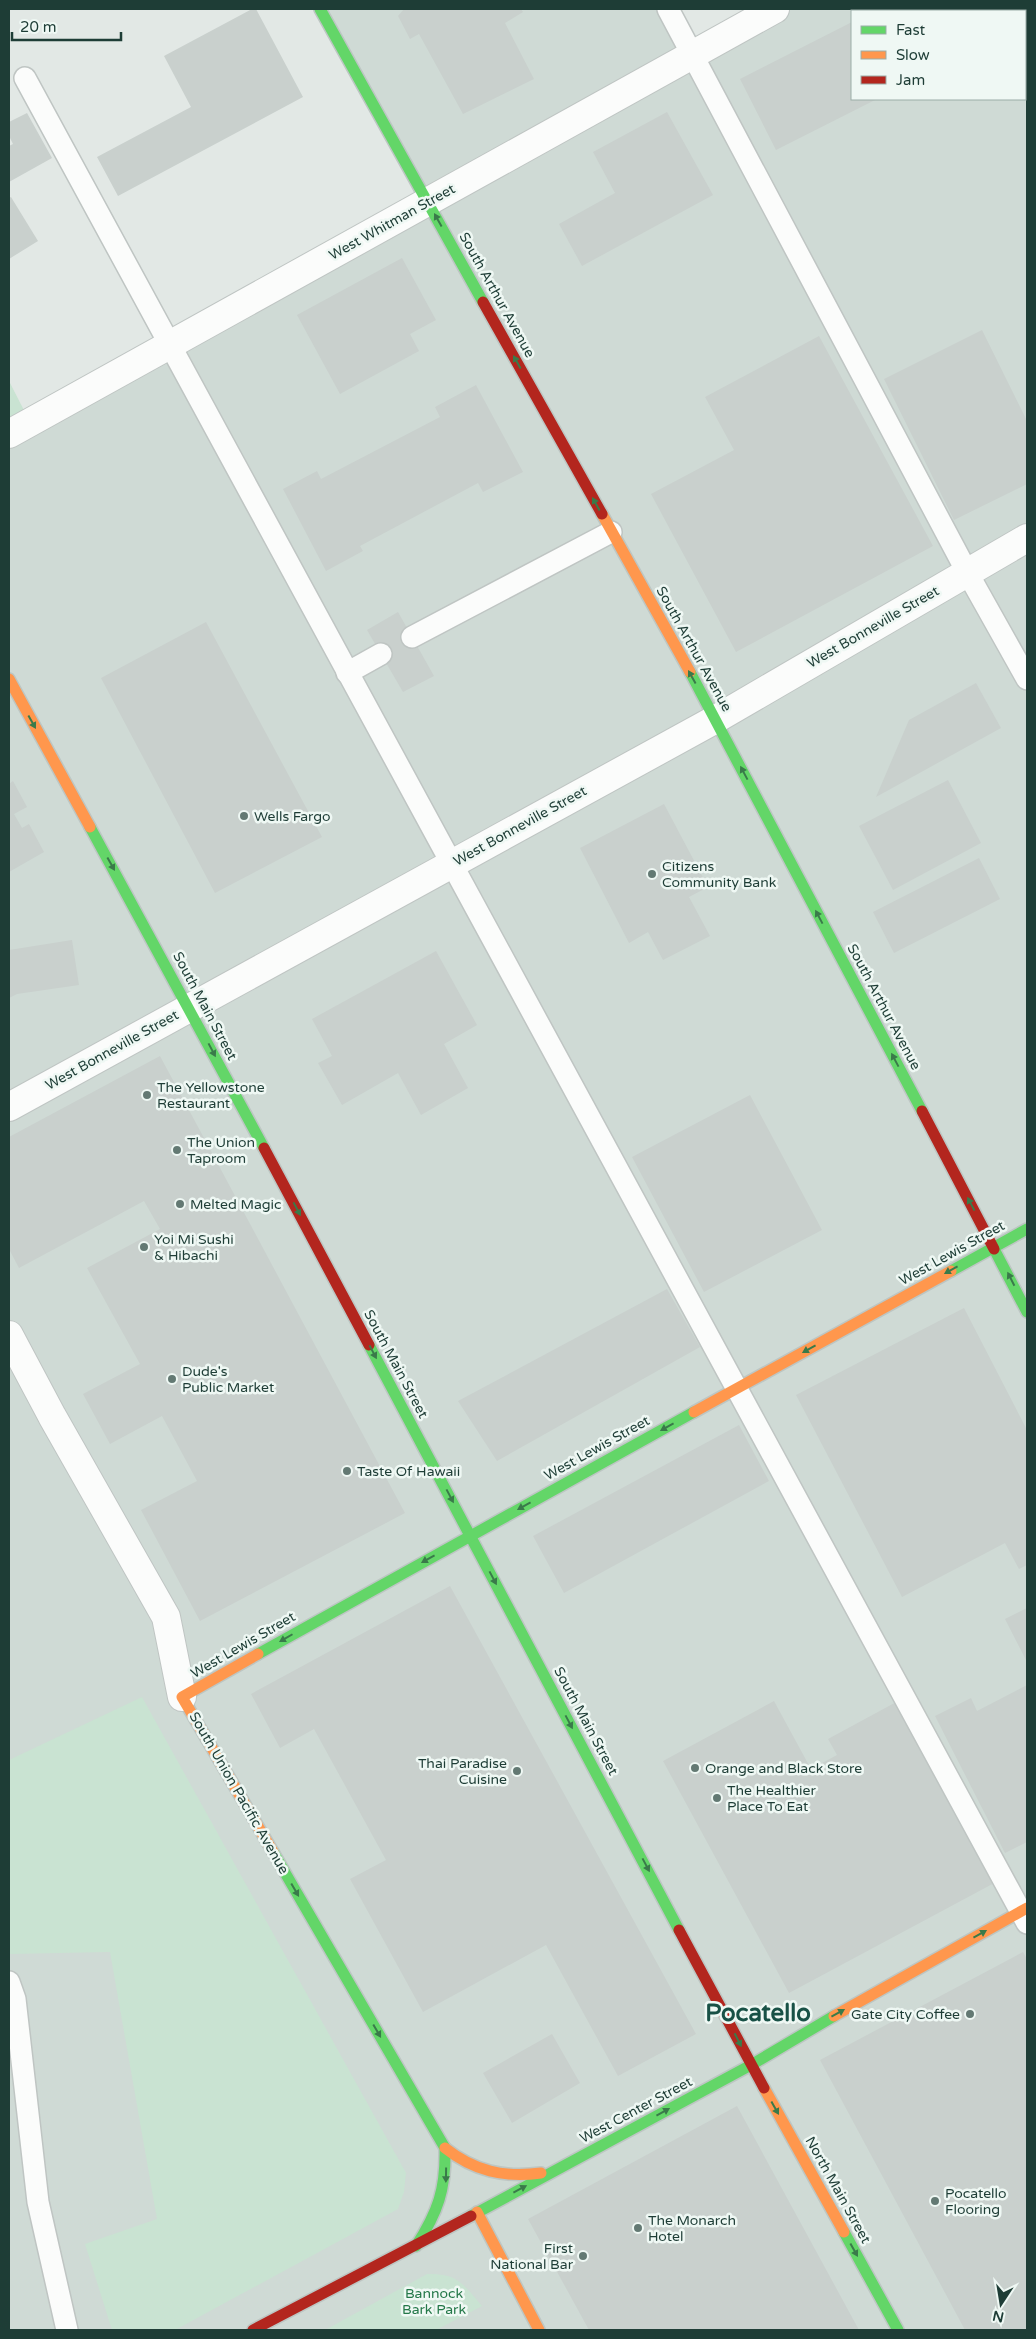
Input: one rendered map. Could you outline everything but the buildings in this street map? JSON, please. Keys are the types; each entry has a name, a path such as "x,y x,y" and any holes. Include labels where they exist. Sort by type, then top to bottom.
{"main road":[{"name":"South Arthur Avenue","path":"320,9 716,719 1027,1312"},
{"name":"South Main Street","path":"9,679 189,1007 751,2065"},
{"name":"West Lewis Street","path":"182,1697 471,1535 1027,1229"},
{"name":"South Union Pacific Avenue","path":"182,1697 445,2148 446,2179 441,2204 416,2246"},
{"name":"West Center Street","path":"253,2330 416,2246 1025,1914"},
{"name":"North Main Street","path":"751,2065 898,2330"},
{"path":"445,2148 472,2167 491,2173 515,2176 555,2171"},
{"path":"477,2212 539,2330"}],"street":[{"name":"West Whitman Street","path":"9,434 775,9"},
{"name":"West Bonneville Street","path":"9,1107 716,719 1027,538"},
{"name":"South Union Pacific Avenue","path":"9,1335 52,1416 166,1617 182,1697"}],"lane":[{"path":"668,9 967,572 1027,679"},
{"path":"25,78 1025,1914"},
{"path":"412,637 611,532"},
{"path":"348,672 381,654"},
{"path":"9,1982 15,1999 38,2202 67,2330"}],"shaded area":[{"path":"320,9 668,9 693,54 775,9 988,9 851,10 851,100 1026,100 1026,76 1027,79 1027,2330 9,2330 9,432 428,203"}],"green space":[{"path":"9,381 30,422 9,434"},
{"path":"142,1697 406,2173 404,2192 398,2209 175,2330 112,2330 85,2244 157,2219 110,1952 9,1954 9,1760"},
{"name":"Bannock Bark Park","path":"427,2274 446,2275 459,2281 482,2306 436,2330 325,2330"}],"traffic: fast":[{"path":"320,9 483,302"},
{"path":"690,672 922,1111"},
{"path":"90,827 264,1148"},
{"path":"951,1271 1027,1229"},
{"path":"994,1249 1027,1312"},
{"path":"369,1345 679,1930"},
{"path":"258,1654 694,1412"},
{"path":"273,1852 445,2148 444,2176 439,2200 430,2222 416,2246"},
{"path":"471,2216 751,2065 834,2016"},
{"path":"844,2232 898,2330"}],"traffic: slow":[{"path":"602,514 690,672"},
{"path":"9,679 90,827"},
{"path":"694,1412 951,1271"},
{"path":"258,1654 182,1697 273,1852"},
{"path":"834,2016 1027,1908"},
{"path":"764,2088 844,2232"},
{"path":"445,2148 467,2162 490,2171 514,2174 541,2173"},
{"path":"477,2212 539,2330"}],"traffic: jam":[{"path":"483,302 602,514"},
{"path":"922,1111 994,1249"},
{"path":"264,1148 369,1345"},
{"path":"679,1930 764,2088"},
{"path":"253,2330 471,2216"}],"place":[{"name":"Wells Fargo","path":"244,816"},
{"name":"Citizens Community Bank","path":"652,874"},
{"name":"The Yellowstone Restaurant","path":"147,1095"},
{"name":"The Union Taproom","path":"177,1150"},
{"name":"Melted Magic","path":"180,1204"},
{"name":"Yoi Mi Sushi & Hibachi","path":"144,1247"},
{"name":"Dude's Public Market","path":"172,1379"},
{"name":"Taste Of Hawaii","path":"347,1471"},
{"name":"Orange and Black Store","path":"695,1768"},
{"name":"Thai Paradise Cuisine","path":"517,1771"},
{"name":"The Healthier Place To Eat","path":"717,1798"},
{"name":"Gate City Coffee","path":"970,2014"},
{"name":"Pocatello Flooring","path":"935,2201"},
{"name":"The Monarch Hotel","path":"638,2228"},
{"name":"First National Bar","path":"583,2256"}],"district":[{"name":"Pocatello","path":"758,2013"}]}
